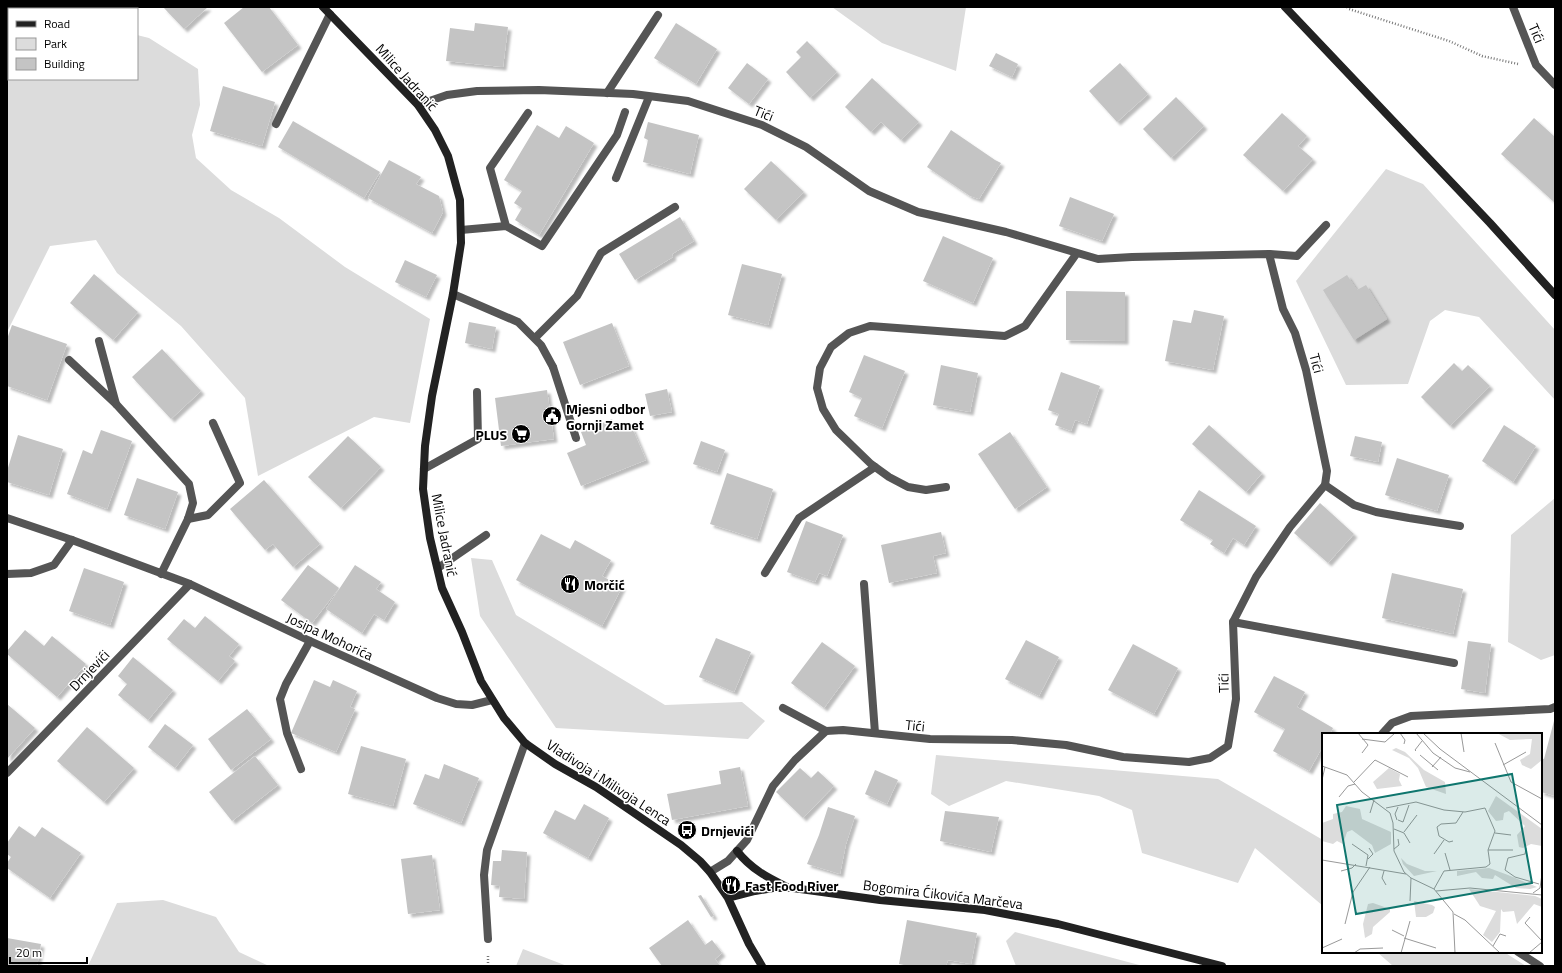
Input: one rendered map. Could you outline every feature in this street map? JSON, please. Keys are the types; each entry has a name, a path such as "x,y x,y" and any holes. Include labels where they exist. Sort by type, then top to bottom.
{"street":[{"name":"Milice Jadranić","path":"323,7 418,105 435,130 448,156 460,200 461,243 453,294 432,396 425,446 423,489 430,538 442,588 462,632 481,681 492,700"},
{"path":"1285,7 1490,223 1555,295"},
{"name":"Tići","path":"1512,7 1536,65 1555,84"},
{"path":"276,124 330,14"},
{"path":"607,93 658,15"},
{"name":"Tići","path":"418,105 448,95 477,91 538,90 633,94 688,101 727,112 762,125 806,147 870,191 918,212 1006,232 1098,259 1269,254 1283,309 1295,333 1306,370 1327,470 1325,485 1290,527 1264,565 1256,577 1233,622 1236,698 1228,746 1210,758 1189,762 1123,757 1066,745 1012,740 930,739 843,730 826,730"},
{"path":"616,178 649,97"},
{"path":"461,230 506,226 542,246 617,134 625,112"},
{"path":"506,226 490,168 528,113"},
{"path":"535,338 577,296 601,253 674,207"},
{"path":"1269,254 1297,256 1326,225"},
{"path":"946,487 926,490 908,487 889,477 875,466 836,430 823,409 817,388 820,368 831,347 849,333 870,326 1004,336 1025,326 1077,253"},
{"path":"453,294 518,322 541,345 553,367 576,438"},
{"path":"99,342 116,404"},
{"path":"69,360 116,404 189,484 193,503 188,519 161,574"},
{"path":"424,469 478,439 477,392"},
{"path":"188,519 208,516 240,483 212,423"},
{"path":"765,573 799,518 875,466"},
{"path":"1325,485 1354,504 1376,512 1460,526"},
{"name":"Josipa Mohorića","path":"7,518 72,540 190,584 310,641 437,698 456,704 472,705 492,700"},
{"path":"438,568 486,535"},
{"path":"7,574 31,572 54,565 72,540"},
{"name":"Drnjevići","path":"7,773 190,584"},
{"path":"864,584 875,734"},
{"path":"1233,622 1454,662"},
{"path":"301,769 288,733 280,699 286,684 310,641"},
{"name":"Vladivoja i Milivoja Lenca","path":"492,700 504,718 525,743 555,764 596,787 682,845 700,861 710,872 728,898 749,944 762,966"},
{"path":"1383,733 1392,723 1411,716 1489,713 1550,709 1555,707"},
{"path":"710,872 728,861 746,840 773,786 795,760 826,730 783,708"},
{"path":"488,939 484,874 487,850 525,743"},
{"path":"737,851 747,864 790,888"},
{"name":"Bogomira Ćikovića Marčeva","path":"728,898 755,890 790,888 880,900 985,910 1058,924 1222,966"},
{"path":"1520,953 1540,966"}],"path":[{"path":"1347,7 1368,16 1449,41 1488,58 1520,65 1536,65"}],"green space":[{"path":"832,7 966,7 956,71 882,43"},
{"path":"138,35 149,38 198,69 200,105 192,135 196,158 231,190 279,218 345,267 430,319 410,423 374,417 258,476 245,398 181,326 117,273 96,240 50,246 7,332 7,77 8,80 138,80"},
{"path":"1386,169 1423,184 1555,330 1555,400 1479,317 1445,310 1430,321 1408,384 1346,385 1296,281"},
{"path":"1555,498 1555,655 1541,660 1508,642 1511,535"},
{"path":"471,558 492,560 516,615 665,705 742,702 765,721 748,739 556,728 480,616"},
{"path":"936,755 1218,779 1322,839 1322,905 1255,848 1238,883 1142,853 1132,810 1099,796 1006,781 949,806 931,794"},
{"path":"163,900 216,917 239,952 269,966 88,966 117,903"},
{"path":"1015,932 1143,966 1016,966 1006,941"},
{"path":"523,949 567,966 516,966"},
{"path":"1378,953 1506,953 1526,966 1393,966"}],"building":[{"path":"58,7 76,7 75,8"},
{"path":"163,7 208,7 184,29"},
{"path":"244,7 269,7 298,45 262,72 224,23"},
{"path":"475,23 508,27 503,67 446,61 450,28 474,31"},
{"path":"676,23 717,49 696,84 654,58"},
{"path":"807,41 837,72 810,98 786,72 801,57 796,52"},
{"path":"996,53 1018,64 1012,77 989,66"},
{"path":"747,63 768,79 749,104 728,88"},
{"path":"1120,63 1148,94 1117,122 1089,91"},
{"path":"872,78 919,122 901,140 881,122 871,132 845,107"},
{"path":"223,86 275,102 262,146 210,131"},
{"path":"1176,97 1204,126 1171,158 1143,129"},
{"path":"1282,113 1307,136 1298,146 1313,159 1283,191 1243,155"},
{"path":"1534,118 1555,137 1555,203 1501,154"},
{"path":"293,121 380,172 364,198 278,147"},
{"path":"648,122 699,135 690,174 643,162 648,140 644,138"},
{"path":"537,125 559,138 566,126 594,143 539,235 515,220 522,208 514,203 522,191 504,180"},
{"path":"951,130 1001,163 979,199 970,196 927,167"},
{"path":"389,160 421,177 416,184 439,196 443,212 432,233 368,198"},
{"path":"771,161 804,192 776,220 744,189"},
{"path":"1070,197 1114,214 1102,241 1059,226"},
{"path":"680,217 694,241 672,254 673,257 635,280 619,254"},
{"path":"943,236 993,258 973,303 923,281"},
{"path":"405,260 437,275 426,297 395,282"},
{"path":"742,264 782,274 768,325 728,315"},
{"path":"94,274 138,312 113,340 70,303"},
{"path":"1347,275 1357,290 1366,285 1387,319 1354,340 1323,290"},
{"path":"1066,291 1125,292 1125,341 1066,340"},
{"path":"1194,310 1224,316 1213,370 1165,361 1173,320 1191,323"},
{"path":"469,322 496,327 492,349 465,343"},
{"path":"612,323 629,366 580,385 563,342"},
{"path":"12,325 67,344 47,400 7,386 7,339"},
{"path":"162,349 201,391 171,419 132,377"},
{"path":"864,355 905,371 882,428 854,416 862,398 849,392"},
{"path":"1454,363 1462,371 1468,365 1490,386 1450,426 1421,397"},
{"path":"941,365 978,373 970,412 933,405"},
{"path":"1061,372 1100,386 1087,424 1075,420 1071,431 1055,425 1059,414 1048,410"},
{"path":"667,389 672,412 650,416 645,394"},
{"path":"547,390 554,439 501,446 495,398"},
{"path":"612,419 617,431 631,425 646,460 581,486 567,453 586,445 581,432"},
{"path":"1209,425 1262,473 1246,492 1192,444"},
{"path":"1504,425 1536,446 1513,482 1482,461"},
{"path":"101,430 132,441 107,509 67,494 83,450 92,454"},
{"path":"1010,432 1047,487 1015,509 978,454"},
{"path":"18,435 63,449 49,495 7,482 7,471"},
{"path":"348,436 381,467 341,508 308,477"},
{"path":"1355,436 1382,442 1378,462 1350,456"},
{"path":"701,441 725,450 717,472 693,464"},
{"path":"1397,458 1449,475 1437,511 1385,495"},
{"path":"727,473 773,489 757,539 710,524"},
{"path":"137,478 178,492 165,529 124,515"},
{"path":"264,480 320,544 293,567 273,544 265,550 230,509"},
{"path":"1199,490 1256,526 1244,545 1233,538 1224,553 1210,544 1213,540 1180,520"},
{"path":"1320,503 1354,534 1328,563 1294,533"},
{"path":"806,521 843,535 827,576 819,573 815,582 787,572"},
{"path":"941,532 946,553 933,556 937,573 889,583 881,545"},
{"name":"Morčić","path":"541,534 570,549 575,540 611,560 602,576 622,587 602,626 516,580"},
{"path":"308,565 339,588 312,623 281,600"},
{"path":"355,565 381,582 376,589 395,602 384,620 374,614 362,633 326,609"},
{"path":"84,568 124,582 110,625 69,611"},
{"path":"1392,573 1463,589 1453,634 1382,618"},
{"path":"205,616 239,644 229,656 235,661 218,681 167,639 184,619 195,628"},
{"path":"25,630 44,646 52,636 86,664 57,697 7,654 7,651"},
{"path":"716,638 751,652 734,692 699,677"},
{"path":"1026,640 1059,657 1039,696 1005,679"},
{"path":"1468,641 1491,644 1485,693 1461,689"},
{"path":"822,642 855,666 824,708 791,683"},
{"path":"1133,644 1178,668 1154,714 1108,690"},
{"path":"133,657 173,690 148,720 118,695 127,684 118,676"},
{"path":"1274,676 1305,692 1297,707 1333,728 1330,733 1322,733 1322,748 1309,771 1273,751 1285,729 1254,712"},
{"path":"314,680 330,687 333,680 357,691 350,707 355,709 336,752 291,733"},
{"path":"7,704 35,728 7,759"},
{"path":"247,709 271,739 231,770 208,739"},
{"path":"1555,717 1555,796 1542,792 1542,758 1544,759"},
{"path":"165,724 193,745 175,768 148,747"},
{"path":"87,727 134,768 104,802 57,761"},
{"path":"361,746 406,759 393,806 348,794"},
{"path":"255,756 278,785 232,821 209,792"},
{"path":"444,764 479,778 461,823 413,804 425,774 439,779"},
{"path":"740,767 748,806 672,820 667,794 721,784 719,771"},
{"path":"800,768 811,778 818,771 834,786 803,818 776,792"},
{"path":"875,770 898,780 887,804 865,794"},
{"path":"584,804 609,818 588,858 543,833 555,810 575,820"},
{"path":"828,807 855,816 846,844 840,874 807,864 819,835"},
{"path":"945,811 999,817 991,852 940,841"},
{"path":"19,826 35,837 42,827 81,853 50,898 7,868 7,863 11,857 7,854 7,843"},
{"path":"502,850 527,852 524,899 499,897 500,886 491,885 493,861 501,861"},
{"path":"432,855 440,910 408,914 401,859"},
{"path":"701,895 714,916 711,917 698,896"},
{"path":"688,920 705,945 712,940 722,953 715,959 720,966 662,966 649,948"},
{"path":"907,920 977,933 971,964 948,960 946,966 910,966 899,964"},
{"path":"7,938 41,944 37,966 7,966"}],"place":[{"name":"Mjesni odbor Gornji Zamet","path":"552,416"},
{"name":"PLUS","path":"521,434"},
{"name":"Morčić","path":"570,584"},
{"name":"Drnjevići","path":"687,830"},
{"name":"Fast Food River","path":"731,885"}]}
